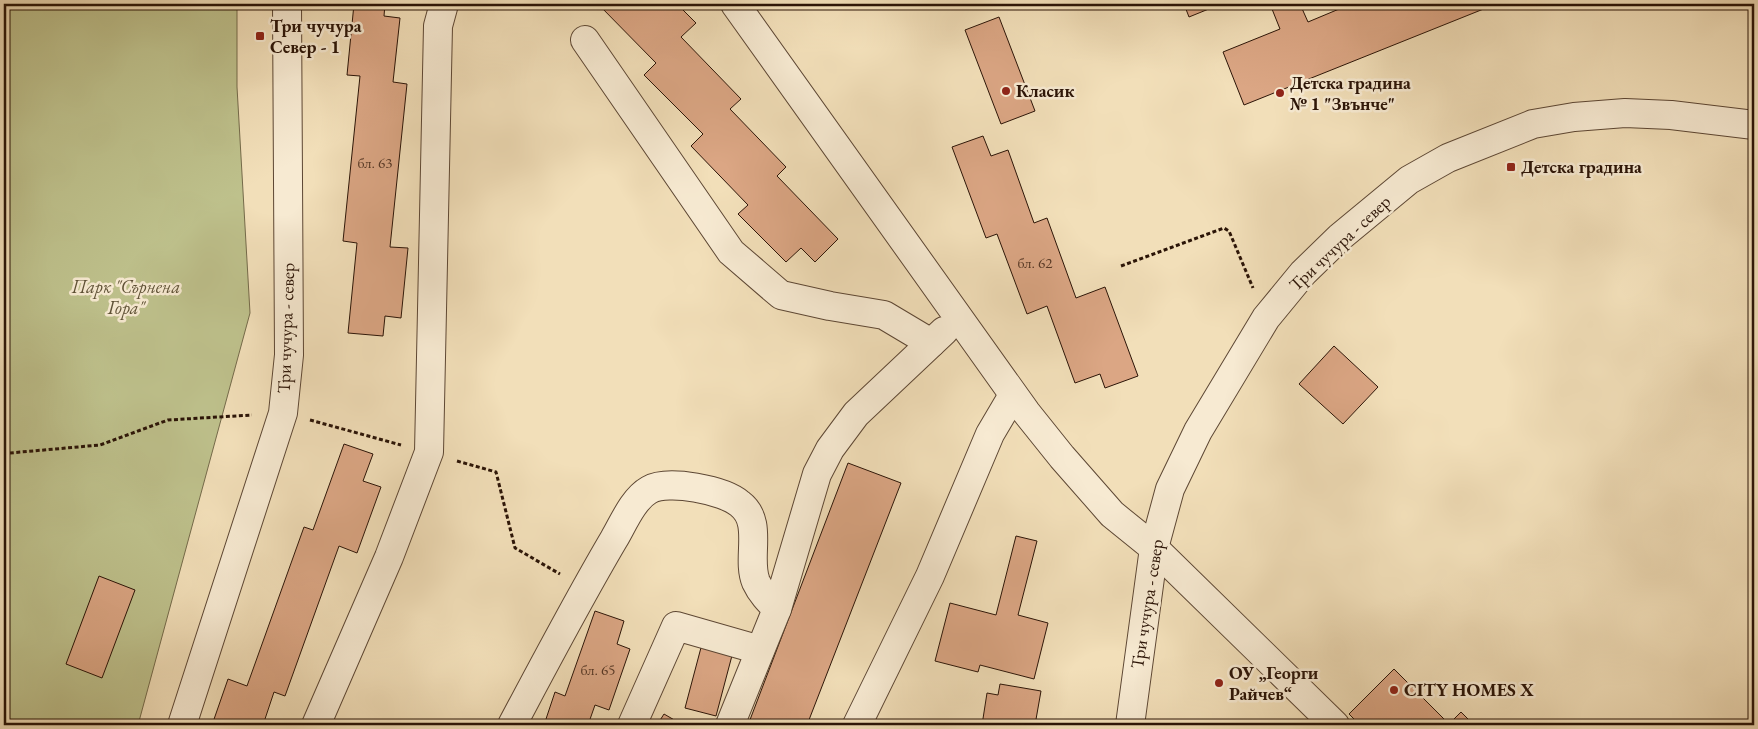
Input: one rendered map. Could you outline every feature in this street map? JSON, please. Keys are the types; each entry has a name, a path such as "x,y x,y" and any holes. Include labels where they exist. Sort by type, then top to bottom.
{"street":[{"name":"Три чучура - север","path":"182,725 283,413 289,355 287,4"},
{"path":"316,725 389,557 429,452 438,26 444,4"},
{"path":"735,4 1013,395 1062,457 1112,514 1154,548 1336,725"},
{"path":"585,40 731,252 781,295 884,315 931,343"},
{"name":"Три чучура - север","path":"1130,725 1154,548 1170,490 1198,431 1266,318 1303,273 1340,237 1409,180 1448,158 1532,124 1574,117 1625,114 1671,115 1754,125"},
{"path":"730,725 777,609 817,474 830,449 856,414 959,318"},
{"path":"857,725 930,576 990,434 1013,395"},
{"path":"512,725 585,588 634,506 649,490 667,486 705,489 740,503 751,516 756,582 765,597 777,609"},
{"path":"632,725 676,626 760,650"}],"path":[{"path":"1121,266 1224,228 1229,231 1266,318"},
{"path":"4,456 100,445 168,420 283,413"}],"green space":[{"name":"Парк \"Сърнена Гора\"","path":"4,4 237,4 237,87 250,313 138,725 4,725"}],"building":[{"path":"354,4 385,4 384,16 400,18 393,82 407,84 390,247 408,248 401,318 385,316 383,336 348,333 357,243 343,241 360,76 347,75"},
{"path":"598,4 677,4 696,23 681,37 741,99 730,109 786,167 777,176 838,239 815,262 801,248 786,262 738,214 748,205 691,146 703,134 644,75 656,63"},
{"path":"1184,4 1221,4 1189,17"},
{"path":"1270,4 1300,4 1308,22 1351,4 1496,4 1244,105 1223,52 1280,29"},
{"path":"999,17 1035,111 1001,124 965,30"},
{"path":"983,136 991,156 1008,150 1034,223 1047,218 1076,298 1105,287 1138,376 1105,388 1100,374 1075,383 1047,306 1027,314 997,234 986,238 952,147"},
{"path":"1334,346 1378,387 1343,424 1299,384"},
{"path":"344,444 373,454 363,481 381,487 357,553 339,546 285,696 274,692 263,725 212,725 228,679 247,686 304,527 313,530"},
{"path":"848,463 901,483 807,725 748,725"},
{"path":"1016,536 1037,541 1018,615 1048,623 1034,679 980,665 978,672 935,661 950,603 996,615"},
{"path":"99,576 135,590 102,678 66,664"},
{"path":"595,611 624,621 617,644 630,649 609,710 595,705 588,725 544,725 555,692 565,696"},
{"path":"703,640 734,648 716,716 685,708"},
{"name":"CITY HOMES X","path":"1394,669 1449,724 1461,712 1474,725 1360,725 1349,714"},
{"path":"1000,684 1041,691 1035,725 982,725 987,693 998,695"},
{"path":"664,714 683,725 657,725"}],"place":[{"name":"Три чучура Север - 1","path":"260,36"},
{"name":"Класик","path":"1006,91"},
{"name":"Детска градина № 1 \"Звънче\"","path":"1280,93"},
{"name":"Детска градина","path":"1511,167"},
{"name":"ОУ „Георги Райчев“","path":"1219,683"},
{"name":"CITY HOMES X","path":"1394,690"}]}
